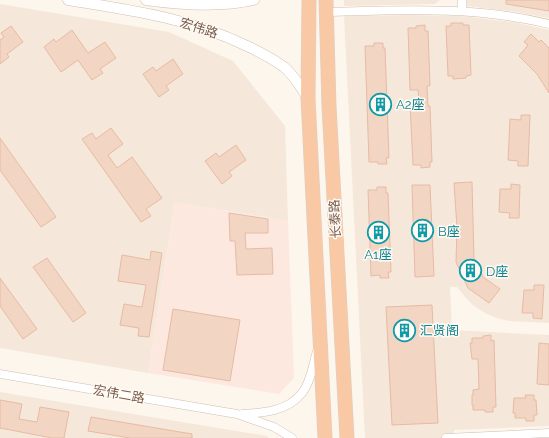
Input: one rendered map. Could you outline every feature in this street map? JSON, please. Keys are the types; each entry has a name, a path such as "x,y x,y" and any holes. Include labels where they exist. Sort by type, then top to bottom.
{"highway":[{"name":"长泰路","path":"309,0 308,98 325,438"},
{"name":"长泰路","path":"326,6 329,106 347,438"}],"street":[{"name":"宏伟路","path":"68,0 166,17 206,29 263,54 285,68 299,83 308,98"},
{"name":"宏伟路","path":"146,0 169,4 215,5 242,3 254,0"},
{"path":"462,0 462,11"},
{"path":"326,6 462,11 514,17 549,24"},
{"path":"237,414 263,413 278,410 293,401 303,392 308,381 321,339"},
{"name":"宏伟二路","path":"0,374 237,414"},
{"path":"237,414 274,427 292,438"},
{"path":"446,438 549,434"}],"shaded area":[{"path":"344,0 440,0 435,4 344,6"},
{"path":"467,0 549,0 549,18 467,6"},
{"path":"0,4 169,32 233,61 285,126 288,221 175,202 148,373 0,348"},
{"path":"344,16 461,16 513,22 549,30 549,323 509,321 496,318 474,306 457,287 450,287 452,330 549,335 549,426 454,430 454,438 365,438"},
{"path":"175,202 288,221 294,378 279,394 148,373"},
{"path":"0,392 267,436 269,438 0,438"}],"building":[{"path":"506,0 549,0 549,11 506,4"},
{"path":"451,23 463,23 463,25 469,25 471,75 466,76 466,78 453,79 453,76 448,76 446,26 451,26"},
{"path":"425,25 425,31 428,31 430,86 427,86 428,106 430,106 432,162 430,162 430,167 421,168 421,165 413,165 410,104 419,103 418,90 410,90 408,28 416,28 416,26"},
{"path":"11,26 23,42 7,54 9,57 0,64 0,40 4,37 1,33"},
{"path":"72,30 88,53 105,42 116,58 100,69 103,73 92,80 78,60 61,72 44,47 54,39 56,42"},
{"path":"531,34 539,42 541,40 549,48 549,93 537,74 519,56 528,45 524,42"},
{"name":"A2座","path":"374,43 383,43 383,48 385,48 389,158 386,158 387,164 369,162 365,46 374,46"},
{"path":"173,59 183,74 166,86 169,90 159,97 143,74 153,67 156,71"},
{"path":"521,115 530,115 528,166 518,166 518,161 508,160 510,119 521,120"},
{"path":"111,128 123,144 108,155 117,168 132,157 162,198 146,209 151,216 141,222 82,139 92,133 96,139"},
{"path":"0,138 56,217 41,227 0,170"},
{"path":"236,145 246,160 229,172 232,176 222,184 205,161 216,153 219,157"},
{"path":"472,182 474,258 483,277 500,289 489,303 468,288 456,262 457,228 454,183"},
{"path":"511,184 520,185 519,218 509,218 510,213 499,212 500,189 511,189"},
{"name":"B座","path":"412,185 430,185 434,276 415,277"},
{"name":"A1座","path":"377,187 386,187 386,193 388,193 391,272 388,272 389,278 380,278 380,275 371,276 368,190 377,190"},
{"path":"229,213 268,219 268,233 245,233 246,249 272,248 273,274 237,275 235,241 230,241"},
{"path":"151,251 162,253 149,337 138,336 139,328 120,325 124,304 142,307 146,285 118,281 122,255 150,260"},
{"path":"47,258 86,313 73,322 33,267"},
{"path":"0,278 37,329 23,339 0,306"},
{"path":"534,285 544,285 542,319 533,318 533,313 522,313 524,290 534,290"},
{"path":"432,305 438,423 392,425 386,307"},
{"path":"173,309 240,320 230,381 163,370"},
{"path":"491,335 491,341 494,340 496,407 493,407 493,412 485,412 485,410 473,410 473,390 479,389 478,359 472,359 470,343 472,343 472,338 483,338 483,336"},
{"path":"539,343 549,344 549,385 537,384"},
{"path":"525,395 534,395 534,400 536,400 537,415 534,415 534,421 526,421 526,418 515,418 515,413 513,413 514,398 526,398"},
{"path":"0,400 22,404 19,419 37,422 40,407 69,412 64,438 52,438 0,428"},
{"path":"91,417 192,434 192,438 130,438 88,431"}],"place":[{"name":"A2座","path":"380,104"},
{"name":"B座","path":"423,231"},
{"name":"A1座","path":"378,232"},
{"name":"D座","path":"471,271"},
{"name":"汇贤阁","path":"405,330"}]}
